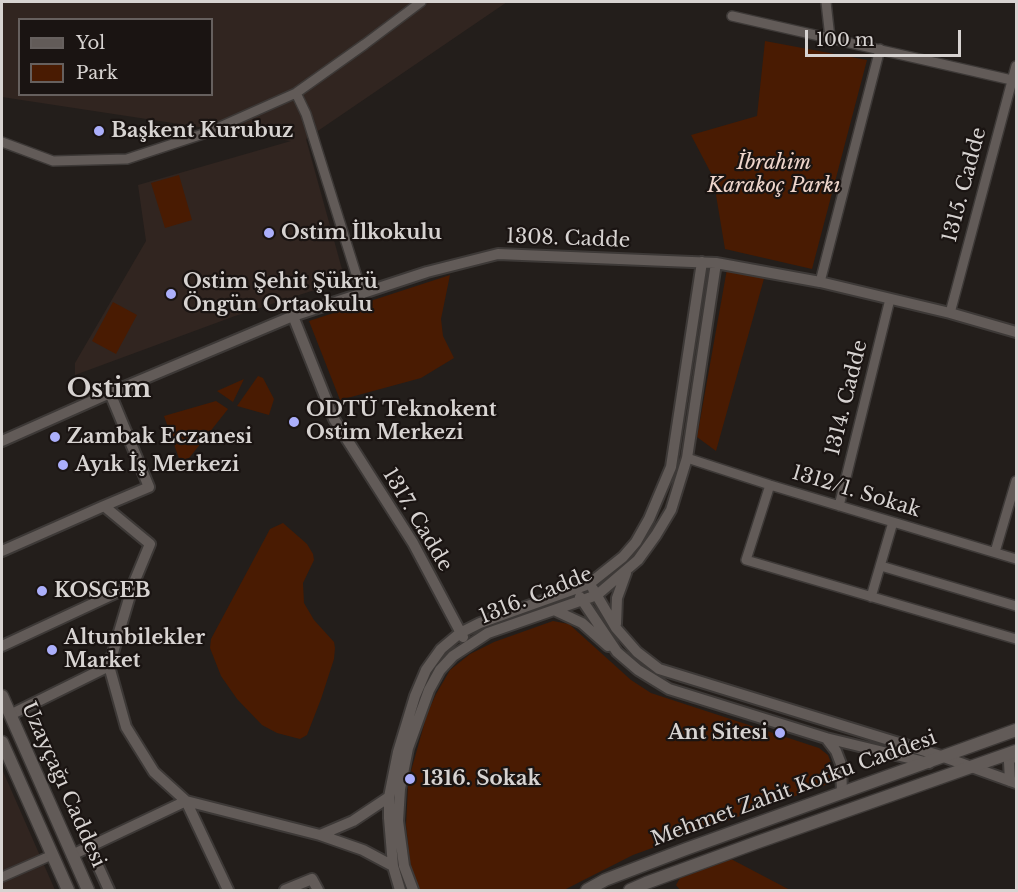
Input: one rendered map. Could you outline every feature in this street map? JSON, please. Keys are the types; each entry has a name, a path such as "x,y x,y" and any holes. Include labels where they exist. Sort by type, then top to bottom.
{"main road":[{"name":"Uzayçağı Caddesi","path":"2,696 88,891"},
{"name":"Mehmet Zahit Kotku Caddesi","path":"587,891 605,880 666,856 1017,730"},
{"name":"Uzayçağı Caddesi","path":"2,742 68,891"},
{"name":"Mehmet Zahit Kotku Caddesi","path":"630,891 736,850 1016,751"}],"street":[{"path":"2,142 53,161 127,159 206,133 296,93 421,2"},
{"path":"826,2 830,38"},
{"path":"732,16 1014,81"},
{"path":"820,282 880,49"},
{"name":"1315. Cadde","path":"950,313 1017,66"},
{"path":"296,93 306,114 362,293"},
{"name":"1308. Cadde","path":"2,441 293,316 427,272 498,254 716,263 820,282 950,313 1017,332"},
{"name":"1316. Cadde","path":"400,891 393,866 389,797 398,752 415,696 426,670 441,649 460,633 480,623 589,584 623,557 636,542 661,493 671,467 702,262"},
{"name":"1316. Cadde","path":"413,891 404,866 398,821 400,789 408,748 429,690 440,670 453,656 489,633 597,595 638,560 656,536 671,510 687,458 716,263"},
{"name":"1314. Cadde","path":"839,506 890,299"},
{"name":"1317. Cadde","path":"293,316 334,419 413,543 468,645"},
{"path":"2,551 149,487 110,393"},
{"name":"1312/1. Sokak","path":"687,458 1017,559"},
{"path":"995,552 1017,481"},
{"path":"770,485 746,560 1017,639"},
{"path":"104,506 150,544 133,585 110,666 126,727 154,772 186,801 228,891"},
{"path":"871,597 893,522"},
{"path":"881,566 1017,606"},
{"path":"616,628 617,598 628,569"},
{"path":"589,584 616,628 638,652 659,669 941,756 1013,782 1009,762 1016,751"},
{"path":"2,646 133,585"},
{"path":"574,590 617,652"},
{"path":"554,610 582,623 638,670 669,689 826,738 923,762 968,767"},
{"path":"10,715 110,666"},
{"path":"826,738 842,764 842,793"},
{"path":"320,835 353,821 389,797"},
{"path":"72,855 186,801 320,835 363,850 393,866"},
{"path":"89,846 109,891"},
{"path":"2,878 52,855"},
{"path":"285,891 312,879 318,891"}],"shaded area":[{"path":"2,2 507,2 306,139 345,280 235,316 75,375 75,363 146,241 138,185 291,141 2,97"},
{"path":"2,769 55,890 2,890"}],"green space":[{"name":"İbrahim Karakoç Parkı","path":"765,41 867,60 812,269 725,249 713,177 691,135 757,116"},
{"path":"179,175 192,220 165,228 151,183"},
{"path":"727,269 765,275 716,451 697,437"},
{"path":"450,275 441,319 443,336 454,358 421,378 340,400 309,321"},
{"path":"113,302 137,315 116,354 92,341"},
{"path":"258,376 263,378 274,399 269,415 237,406"},
{"path":"244,379 233,402 217,391"},
{"path":"216,401 228,409 182,467 164,416"},
{"path":"283,523 307,544 313,554 314,560 303,583 304,603 314,620 334,642 335,648 334,659 321,699 307,735 300,739 277,733 262,725 237,699 221,676 210,648 211,639 270,529"},
{"path":"553,621 569,624 631,680 651,693 819,748 828,755 831,763 831,782 633,855 564,890 419,890 411,871 406,825 408,785 412,785 414,773 411,771 427,714 436,694 450,670 470,654 494,642"},
{"path":"731,859 790,890 680,890 676,885 680,878"}],"place":[{"name":"Başkent Kurubuz","path":"99,131"},
{"name":"Ostim İlkokulu","path":"269,233"},
{"name":"Ostim Şehit Şükrü Öngün Ortaokulu","path":"171,294"},
{"name":"ODTÜ Teknokent Ostim Merkezi","path":"294,422"},
{"name":"Zambak Eczanesi","path":"55,437"},
{"name":"Ayık İş Merkezi","path":"63,465"},
{"name":"KOSGEB","path":"42,591"},
{"name":"Altunbilekler Market","path":"52,650"},
{"name":"Ant Sitesi","path":"780,733"},
{"name":"1316. Sokak","path":"410,779"}],"district":[{"name":"Ostim","path":"109,390"}]}
